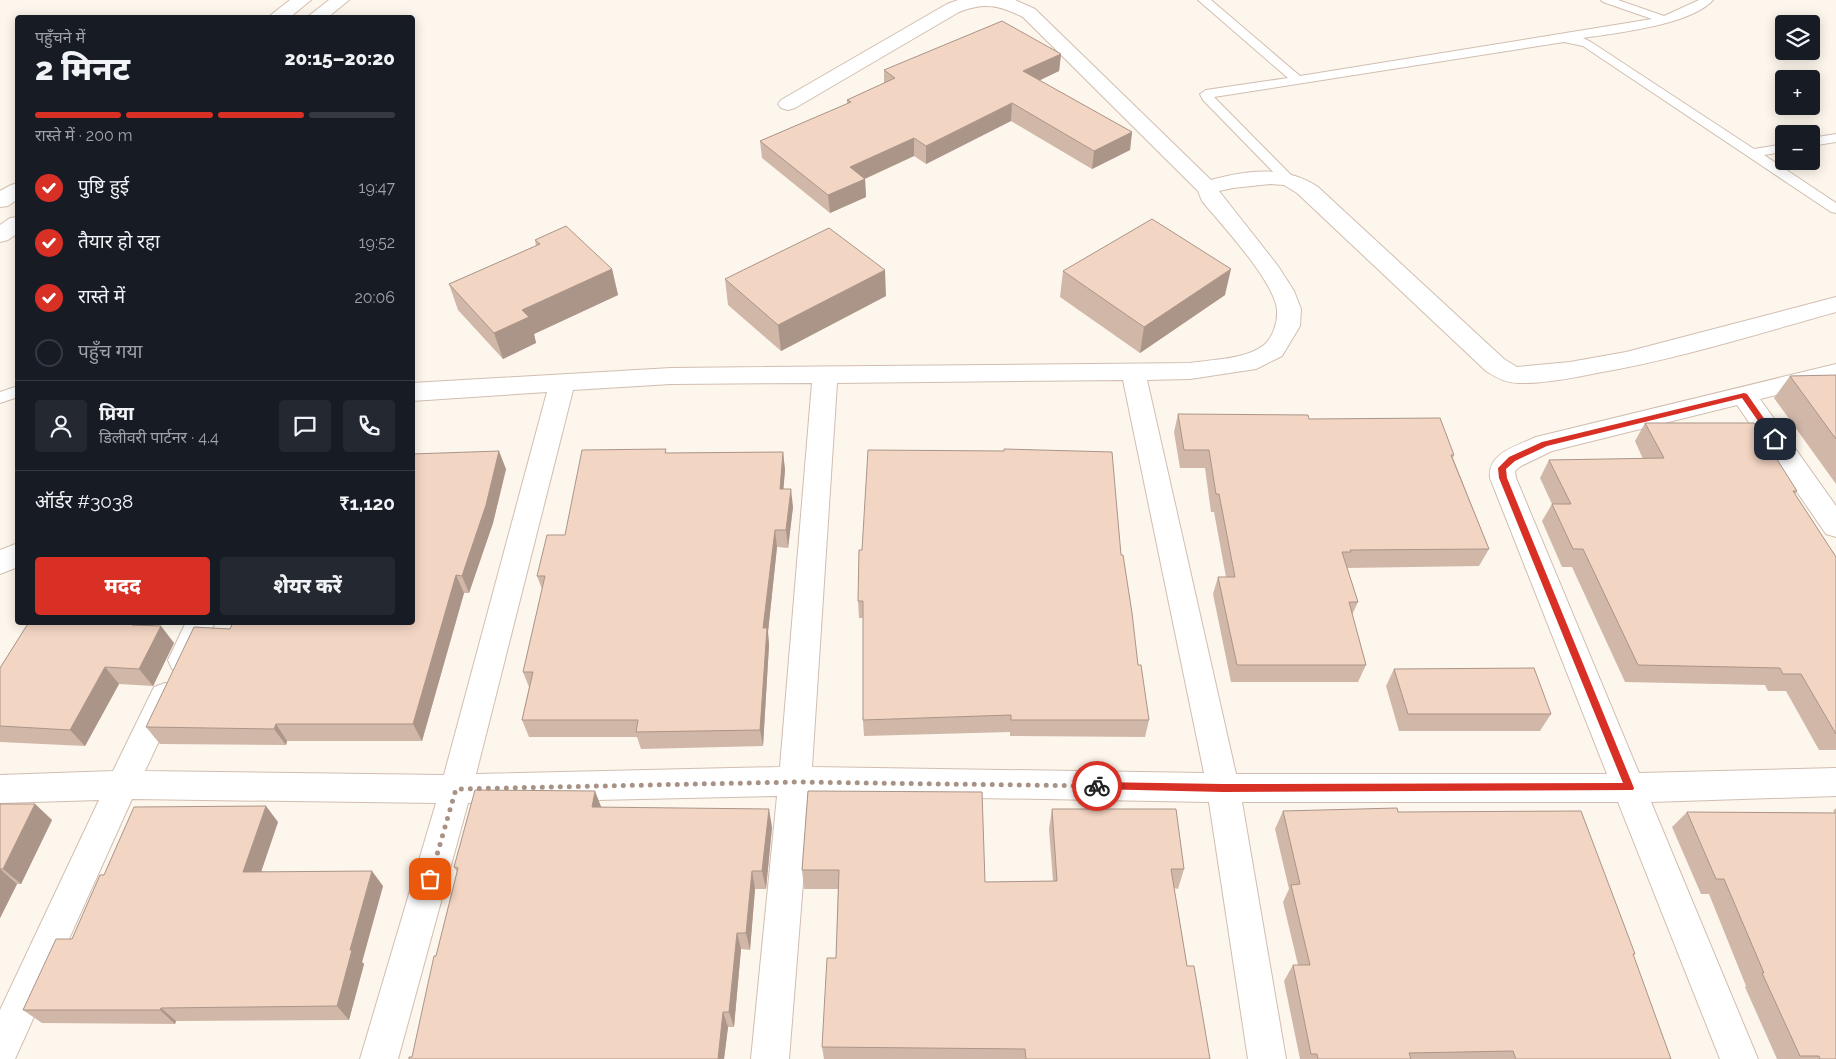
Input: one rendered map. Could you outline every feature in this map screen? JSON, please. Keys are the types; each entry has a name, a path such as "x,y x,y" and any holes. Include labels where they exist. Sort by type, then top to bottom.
{"street":[{"path":"280,15 302,0"},
{"path":"319,15 340,0"},
{"path":"415,392 671,376 1190,371 1247,363 1273,350 1288,326 1289,309 1282,291 1270,271 1210,196 1208,189 1028,13 1010,4 991,0 969,2 953,8 788,104"},
{"path":"1208,189 1212,185 1275,178 1286,178 1298,183 1310,192 1495,365 1505,372 1517,375 1570,370 1626,360 1836,304"},
{"path":"0,201 15,191"},
{"path":"0,235 15,225"},
{"path":"1133,371 1223,788 1267,1059"},
{"path":"1739,1059 1503,478 1502,468 1512,459 1545,444 1836,372"},
{"path":"770,1059 795,782 825,374"},
{"path":"378,1059 456,789 562,383"},
{"path":"1744,396 1836,527"},
{"path":"0,563 15,556"},
{"path":"0,1051 122,785 200,625"},
{"path":"0,789 122,785 456,789 795,782 1223,788 1630,788 1836,782"}],"lane":[{"path":"1204,0 1297,79"},
{"path":"1607,0 1663,19"},
{"path":"1286,178 1205,95 1564,38 1663,19 1692,9 1707,0"},
{"path":"1564,38 1575,39 1587,44 1836,209"},
{"path":"1820,141 1836,138"},
{"path":"1753,153 1775,149"},
{"path":"0,398 15,392"}],"building":[{"path":"1002,21 1061,54 1023,71 1132,132 1094,151 1012,103 926,146 914,138 850,167 865,179 828,195 760,141 851,102 847,100 895,78 884,70"},
{"path":"1152,219 1231,269 1144,327 1063,271"},
{"path":"566,226 612,269 522,310 529,317 494,333 449,284 540,244 535,240"},
{"path":"829,228 885,270 778,325 725,279"},
{"path":"1836,375 1836,439 1790,376"},
{"path":"1178,414 1308,415 1309,419 1440,418 1454,455 1451,455 1489,549 1350,550 1351,552 1342,552 1358,602 1349,602 1366,665 1237,665 1218,577 1235,577 1219,494 1216,494 1209,450 1184,450"},
{"path":"1645,423 1754,423 1797,491 1793,491 1836,557 1836,734 1801,674 1783,674 1780,668 1638,665 1583,549 1573,549 1552,504 1571,504 1549,460 1664,458"},
{"path":"666,449 665,453 783,452 780,489 791,489 786,530 775,530 763,628 767,628 760,730 636,732 638,720 522,720 533,672 523,672 545,576 537,576 547,535 565,535 582,450"},
{"path":"1004,449 1112,452 1121,555 1123,555 1138,665 1141,665 1149,720 1011,720 1011,715 863,720 863,601 858,601 859,550 862,550 868,450 1004,451"},
{"path":"499,451 486,505 462,576 456,575 413,724 276,724 274,729 146,727 194,627 230,629 232,625 415,625 415,454"},
{"path":"27,625 161,626 139,669 105,667 70,730 0,726 0,668"},
{"path":"1534,668 1551,714 1408,714 1394,669"},
{"path":"475,790 595,791 592,807 769,809 762,871 752,871 746,933 737,933 729,1012 723,1012 718,1059 409,1059 409,1057 412,1057 434,956 436,956 458,868 454,867"},
{"path":"808,791 982,792 985,882 1057,881 1052,809 1176,809 1184,869 1171,869 1187,966 1194,966 1210,1059 1026,1059 1025,1049 822,1047 827,958 836,958 839,870 802,870"},
{"path":"0,804 35,804 3,869 0,869"},
{"path":"266,806 243,872 372,871 337,1006 161,1008 160,1010 23,1010 56,939 72,939 100,875 104,875 134,807"},
{"path":"1397,808 1398,812 1581,811 1635,954 1633,954 1671,1059 1516,1059 1513,1051 1409,1053 1411,1059 1318,1059 1317,1054 1311,1054 1293,965 1310,965 1291,885 1300,884 1283,811"},
{"path":"1687,812 1836,813 1836,1059 1820,1059 1819,1056 1800,1056 1762,973 1764,973 1724,879 1716,879"}],"way so far":[{"path":"430,879 456,789 795,782 1097,786"}],"route":[{"path":"1097,786 1223,788 1630,788 1503,478 1502,468 1512,459 1545,444 1744,396 1775,439"}]}
